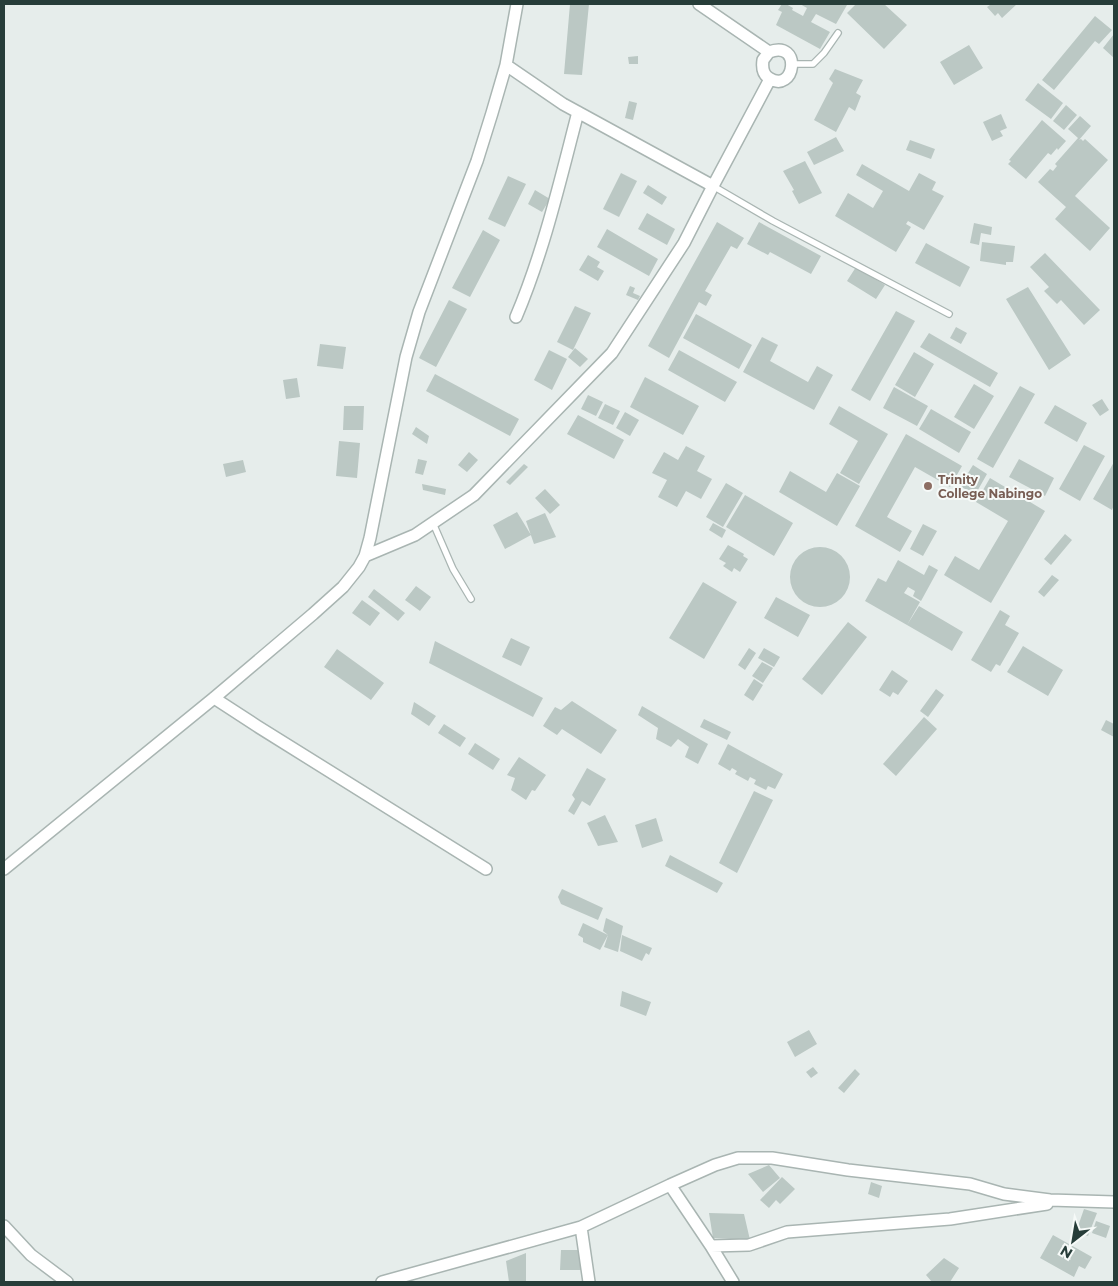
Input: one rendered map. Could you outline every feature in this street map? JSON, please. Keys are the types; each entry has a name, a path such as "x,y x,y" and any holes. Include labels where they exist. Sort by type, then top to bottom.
{"street":[{"path":"4,869 259,661 343,587 359,567 365,556 409,348 419,312 477,161 506,65 517,4"},
{"path":"699,4 769,52"},
{"path":"774,50 785,52 793,64 790,74 783,80 774,81 765,76 762,60 769,52 774,50"},
{"path":"506,65 563,104 713,186"},
{"path":"365,556 415,535 474,495 612,353 684,243 770,79"},
{"path":"516,317 528,289 544,240 578,112"},
{"path":"214,698 486,869"},
{"path":"382,1282 581,1227 715,1165 738,1158 772,1158 848,1170 970,1184 1004,1194 1050,1200 1114,1202"},
{"path":"670,1185 711,1246 732,1282"},
{"path":"711,1246 749,1245 787,1232 950,1219 1001,1210 1076,1201"},
{"path":"4,1226 31,1254 67,1282"},
{"path":"581,1227 589,1282"}],"lane":[{"path":"793,64 813,64 824,53 838,33"},
{"path":"713,186 773,221 949,314"},
{"path":"433,523 453,569 471,599"}],"building":[{"path":"570,4 589,4 582,75 564,74"},
{"path":"782,4 793,8 792,10 803,16 807,8 800,4 847,5 836,24 816,14 811,22 830,32 820,49 776,25 782,12 778,10"},
{"path":"856,4 884,4 907,25 884,49 847,13"},
{"path":"988,4 1017,4 1002,18 998,13 995,16 987,7 990,5"},
{"path":"1095,16 1112,30 1099,44 1095,41 1054,90 1042,80"},
{"path":"1114,34 1114,58 1103,48"},
{"path":"969,45 983,68 954,85 940,62"},
{"path":"638,56 638,64 629,64 628,57"},
{"path":"835,69 863,80 856,93 861,96 855,111 849,107 836,132 814,120 833,83 829,79"},
{"path":"1038,83 1063,103 1051,119 1025,100"},
{"path":"629,101 637,103 633,120 625,118"},
{"path":"1066,105 1077,115 1064,130 1053,121"},
{"path":"1001,114 1007,128 1000,131 1003,136 992,141 983,122"},
{"path":"1080,116 1091,126 1079,140 1083,141 1085,139 1108,160 1075,196 1110,228 1090,251 1055,219 1066,207 1038,182 1050,169 1053,171 1057,166 1055,164 1078,138 1068,129"},
{"path":"1042,120 1066,141 1051,155 1048,153 1026,179 1008,164 1011,161 1009,160"},
{"path":"836,137 844,151 814,165 807,152"},
{"path":"910,140 935,149 931,159 906,150"},
{"path":"805,161 822,193 799,204 792,191 794,190 783,171"},
{"path":"862,164 909,191 919,173 936,182 932,190 944,196 924,230 908,221 906,224 911,227 896,252 835,216 848,193 873,208 883,191 856,175"},
{"path":"621,173 637,181 619,217 603,209"},
{"path":"508,176 526,184 505,227 488,219"},
{"path":"648,185 667,197 662,205 643,193"},
{"path":"535,190 550,199 542,212 528,204"},
{"path":"647,213 675,229 667,245 638,229"},
{"path":"717,222 744,238 737,249 731,246 705,291 712,295 706,306 699,302 669,358 648,346"},
{"path":"759,222 821,256 811,274 770,252 768,255 747,244"},
{"path":"974,223 992,227 991,235 981,233 979,245 970,243"},
{"path":"607,229 658,259 649,276 597,247"},
{"path":"483,230 500,240 470,297 452,288"},
{"path":"982,242 1015,246 1013,262 1006,262 1006,265 980,261"},
{"path":"926,243 970,267 960,287 915,263"},
{"path":"1045,253 1100,310 1084,325 1061,300 1057,304 1044,291 1049,287 1030,267"},
{"path":"588,255 600,262 597,267 604,271 598,281 579,270"},
{"path":"856,267 885,285 876,299 847,281"},
{"path":"630,286 635,288 633,293 640,296 638,300 626,295"},
{"path":"1028,287 1071,355 1049,370 1006,299"},
{"path":"449,300 467,309 436,367 419,358"},
{"path":"575,306 591,313 573,350 557,342"},
{"path":"896,311 915,321 870,401 851,390"},
{"path":"696,314 752,345 739,369 683,338"},
{"path":"956,327 967,333 961,344 950,338"},
{"path":"929,333 998,373 990,387 920,347"},
{"path":"762,337 778,345 770,361 808,382 817,366 833,375 814,410 743,372"},
{"path":"320,344 346,347 343,369 317,366"},
{"path":"575,348 588,359 580,367 568,357"},
{"path":"549,350 567,359 552,390 534,380"},
{"path":"679,350 737,382 725,402 668,370"},
{"path":"914,352 934,364 915,397 895,385"},
{"path":"435,374 519,419 510,436 426,391"},
{"path":"645,377 699,406 683,435 630,407"},
{"path":"297,378 300,397 286,399 283,380"},
{"path":"974,384 994,396 974,429 954,417"},
{"path":"1020,386 1035,394 993,468 977,459"},
{"path":"894,387 928,406 917,426 883,408"},
{"path":"588,395 603,402 596,416 581,409"},
{"path":"1102,399 1109,410 1100,416 1092,405"},
{"path":"605,404 620,411 613,425 598,418"},
{"path":"1055,405 1087,423 1077,442 1044,423"},
{"path":"344,406 364,406 363,430 343,430"},
{"path":"839,406 888,434 859,484 840,473 858,441 829,424"},
{"path":"931,409 971,432 959,453 919,429"},
{"path":"625,412 639,420 630,436 616,428"},
{"path":"578,415 624,440 614,459 567,434"},
{"path":"416,427 429,436 427,444 412,434"},
{"path":"906,434 962,466 950,487 915,467 887,517 912,531 900,552 855,526"},
{"path":"339,441 360,443 357,478 336,476"},
{"path":"1084,445 1105,456 1080,501 1059,489"},
{"path":"686,446 705,456 697,471 712,479 701,499 686,491 677,507 658,497 667,480 652,473 664,452 678,460"},
{"path":"469,452 478,460 467,472 458,465"},
{"path":"418,459 427,461 423,475 415,473"},
{"path":"1019,459 1054,478 1045,496 1009,477"},
{"path":"243,460 246,472 226,477 223,464"},
{"path":"1114,462 1114,505 1112,510 1093,499"},
{"path":"524,464 528,467 510,485 506,482"},
{"path":"973,465 987,474 975,495 960,486"},
{"path":"790,471 826,492 837,473 860,486 837,526 779,492"},
{"path":"990,478 1045,511 991,603 944,575 955,556 979,570 1008,521 976,502"},
{"path":"726,483 743,493 723,527 706,517"},
{"path":"422,484 446,489 445,495 423,490"},
{"path":"545,489 560,505 550,514 535,498"},
{"path":"745,495 793,523 774,556 726,527"},
{"path":"517,512 531,535 505,549 493,525"},
{"path":"545,513 556,537 534,544 526,521"},
{"path":"713,523 726,530 722,538 709,530"},
{"path":"923,524 937,531 923,556 910,549"},
{"path":"1065,534 1072,540 1051,565 1044,559"},
{"path":"728,545 744,554 743,556 748,559 740,572 734,568 732,572 723,566 726,563 719,559"},
{"path":"814,547 826,547 837,552 845,560 850,571 848,589 837,602 826,607 814,607 803,602 795,594 790,583 790,571 795,560 803,552"},
{"path":"898,560 924,575 929,565 938,570 921,601 913,596 915,591 908,587 904,593 920,602 907,625 865,601 878,578 886,582"},
{"path":"1052,575 1059,580 1044,597 1038,592"},
{"path":"703,582 737,602 704,659 669,638"},
{"path":"416,586 431,597 420,611 405,600"},
{"path":"374,589 405,613 398,621 368,597"},
{"path":"776,597 810,615 798,637 764,618"},
{"path":"362,600 380,613 370,626 352,613"},
{"path":"919,606 963,632 952,651 907,625"},
{"path":"1000,610 1010,616 1005,625 1019,633 1000,666 996,664 991,672 971,660"},
{"path":"848,622 867,637 822,695 802,679"},
{"path":"511,638 530,647 521,666 502,657"},
{"path":"435,641 543,698 533,717 429,663"},
{"path":"1023,646 1063,670 1048,696 1007,672"},
{"path":"749,648 756,653 745,670 738,665"},
{"path":"764,648 780,657 774,667 758,658"},
{"path":"337,649 384,683 371,700 324,667"},
{"path":"762,662 773,668 763,683 752,676"},
{"path":"892,670 908,681 898,695 893,692 890,697 879,690"},
{"path":"754,679 763,685 753,701 744,695"},
{"path":"936,689 944,695 928,717 920,711"},
{"path":"572,701 617,730 601,754 562,729 557,735 543,726 555,707 561,710"},
{"path":"414,702 436,716 429,726 411,714"},
{"path":"642,706 708,744 698,764 685,757 689,747 678,739 671,747 656,739 658,728 638,715"},
{"path":"924,717 937,729 896,776 883,764"},
{"path":"704,719 731,732 727,740 700,727"},
{"path":"1106,720 1114,724 1114,737 1101,730"},
{"path":"444,724 466,738 460,747 438,733"},
{"path":"475,743 500,759 493,770 468,754"},
{"path":"728,744 783,774 775,789 768,786 766,790 754,784 756,780 750,777 748,781 735,774 737,771 732,768 730,771 718,764"},
{"path":"519,757 546,775 535,791 532,790 526,800 511,790 515,778 507,775"},
{"path":"587,768 606,779 590,806 582,801 574,815 568,811 575,799 572,795"},
{"path":"754,791 773,800 737,873 719,863"},
{"path":"605,815 618,842 598,846 587,823"},
{"path":"656,818 663,841 642,848 635,825"},
{"path":"670,855 723,883 717,893 665,866"},
{"path":"562,889 603,908 598,920 561,904 558,897"},
{"path":"606,918 623,926 618,952 604,947 608,935 603,931"},
{"path":"583,923 608,935 600,950 583,942 583,938 578,935"},
{"path":"622,935 652,948 649,955 646,953 642,961 620,951"},
{"path":"622,991 651,1002 646,1016 620,1006"},
{"path":"809,1030 817,1044 795,1057 787,1042"},
{"path":"813,1067 818,1073 811,1078 806,1072"},
{"path":"855,1069 860,1074 844,1093 838,1088"},
{"path":"769,1165 780,1178 763,1192 748,1174"},
{"path":"782,1177 795,1189 780,1204 776,1200 769,1208 760,1200"},
{"path":"871,1182 882,1186 879,1198 868,1194"},
{"path":"1084,1209 1097,1213 1088,1236 1076,1232"},
{"path":"709,1213 744,1214 750,1240 713,1238"},
{"path":"1096,1221 1110,1226 1106,1238 1092,1233"},
{"path":"1053,1235 1092,1257 1085,1269 1079,1266 1074,1277 1040,1258"},
{"path":"561,1250 582,1250 582,1270 560,1270"},
{"path":"526,1253 526,1282 509,1282 506,1261"},
{"path":"944,1258 959,1268 950,1282 932,1282 926,1275"}],"place":[{"name":"Trinity College Nabingo","path":"928,486"}]}
